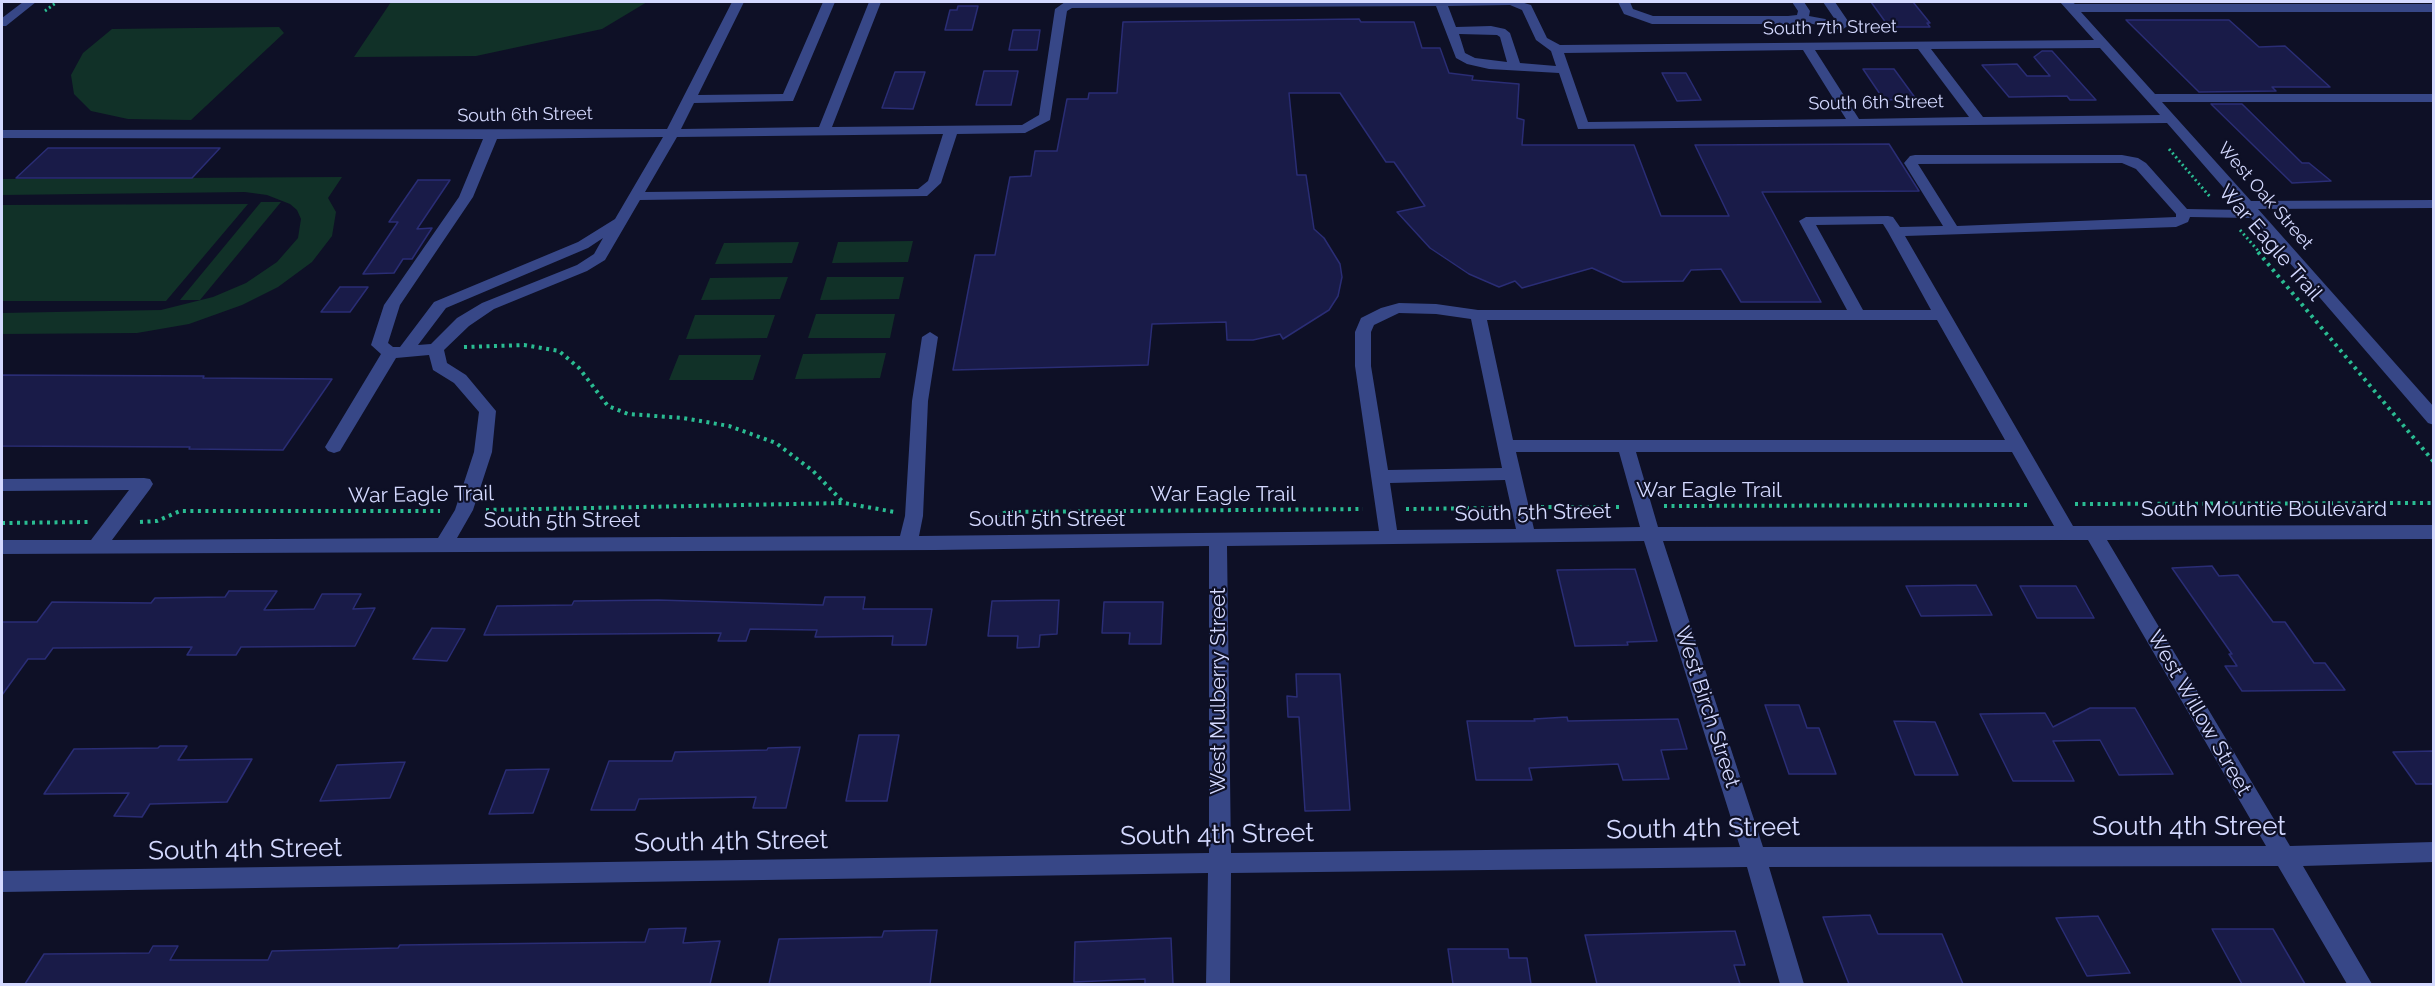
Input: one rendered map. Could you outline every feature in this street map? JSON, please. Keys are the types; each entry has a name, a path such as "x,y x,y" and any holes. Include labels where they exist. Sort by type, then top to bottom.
{"street":[{"path":"2,23 30,2"},
{"path":"492,134 466,197 392,305 379,345 398,352 436,349 463,322 488,306 582,268 600,257 672,133 738,2"},
{"path":"689,99 788,98 829,2"},
{"path":"824,131 875,2"},
{"path":"1143,2 1441,2 1510,2 1527,8 1542,40 1557,49 1564,70 1471,61 1460,55 1441,2"},
{"name":"South 6th Street","path":"2,134 492,134 1025,129 1045,117 1061,9 1069,4 1143,2"},
{"path":"1624,2 1628,11 1652,20 1803,18 1842,26 1844,24 1829,2"},
{"path":"1798,2 1804,11 1803,18"},
{"path":"2069,5 2433,8"},
{"name":"West Oak Street","path":"2069,5 2251,209 2433,419"},
{"path":"1451,31 1501,32 1506,36 1515,67"},
{"name":"South 7th Street","path":"1557,49 2105,44"},
{"path":"1921,45 1979,121"},
{"path":"1807,47 1855,123"},
{"name":"South 6th Street","path":"1564,70 1582,126 2171,119"},
{"path":"2151,98 2433,98"},
{"path":"636,196 922,193 934,183 951,131"},
{"path":"1895,232 2176,223 2183,219 2182,213 2141,166 2133,161 2122,159 1915,159 1911,163 1952,229"},
{"path":"2182,213 2433,204"},
{"path":"1858,315 1806,221 1888,220 2053,504 2068,534"},
{"path":"334,447 379,375 440,305 583,245 622,221"},
{"path":"1389,538 1363,366 1363,332 1367,322 1387,311 1399,308 1436,309 1478,315 1942,315"},
{"path":"1478,315 1527,536"},
{"path":"908,543 914,516 920,401 930,337"},
{"path":"436,349 439,366 460,379 488,411 483,452 464,510 444,544"},
{"path":"1506,446 2019,446"},
{"name":"West Birch Street","path":"1626,446 1651,534 1755,857 1792,984"},
{"path":"1378,477 1512,474"},
{"path":"2,485 144,484 97,546"},
{"name":"South Mountie Boulevard","path":"2094,534 2433,532"},
{"name":"South 5th Street","path":"2,547 1218,541 1651,534 2094,534"},
{"name":"West Willow Street","path":"2094,534 2360,984"},
{"name":"West Mulberry Street","path":"1218,541 1220,863 1218,984"},
{"name":"South 4th Street","path":"2,882 1220,863 1755,857 2283,856 2433,852"}],"path":[{"name":"War Eagle Trail","path":"2143,119 2273,267 2433,462"},
{"path":"436,349 524,345 559,351 579,368 608,406 628,414 683,418 729,426 776,443 813,471 844,503"},
{"name":"War Eagle Trail","path":"2,523 157,521 180,512 464,510 844,503 914,516"},
{"name":"War Eagle Trail","path":"972,521 983,521 1007,512 2433,503"}],"green space":[{"path":"391,2 647,2 602,29 476,56 354,57"},
{"path":"279,27 284,33 191,120 128,119 91,111 74,94 71,75 83,53 112,29"},
{"path":"342,177 328,198 336,212 332,236 312,262 278,287 242,305 189,324 137,333 2,334 2,313 161,310 213,297 246,283 277,262 298,238 301,219 297,210 290,204 267,195 245,192 2,195 2,179"},
{"path":"261,202 281,202 200,300 180,300"},
{"path":"248,204 166,301 2,301 2,205"},
{"path":"913,241 908,262 832,263 838,242"},
{"path":"799,242 792,263 715,264 724,243"},
{"path":"788,277 780,299 701,300 710,278"},
{"path":"827,277 904,277 899,299 820,300"},
{"path":"816,314 895,314 890,338 808,338"},
{"path":"695,315 775,315 767,338 686,339"},
{"path":"886,353 880,378 795,379 803,354"},
{"path":"679,355 761,355 753,380 669,380"}],"building":[{"path":"1871,2 1913,2 1930,23 1927,23 1930,27 1889,27"},
{"path":"958,6 978,6 972,30 945,30 950,10 957,10"},
{"path":"1359,19 1361,22 1414,22 1422,48 1440,48 1449,73 1473,76 1472,80 1519,84 1517,118 1524,120 1522,145 1634,145 1661,216 1729,216 1695,145 1889,144 1919,191 1762,192 1821,302 1741,302 1721,269 1691,270 1683,281 1623,282 1592,268 1522,288 1515,281 1499,287 1469,274 1430,248 1397,212 1425,206 1394,162 1386,162 1340,93 1289,93 1297,175 1306,175 1314,229 1324,238 1340,264 1342,277 1338,296 1329,310 1283,339 1280,334 1253,340 1227,340 1226,322 1152,324 1148,365 953,370 975,255 995,255 1010,177 1031,176 1035,151 1057,151 1067,99 1088,99 1089,93 1117,93 1123,22"},
{"path":"2126,20 2229,20 2259,47 2285,46 2330,87 2272,87 2276,91 2199,92"},
{"path":"1013,30 1040,30 1037,50 1009,50"},
{"path":"2042,51 2052,51 2096,100 2070,100 2067,96 2009,97 1982,65 2017,64 2027,76 2050,76 2034,57"},
{"path":"1863,69 1894,69 1916,99 1884,100"},
{"path":"984,71 1018,71 1011,105 976,105"},
{"path":"895,72 925,72 913,109 882,108"},
{"path":"1662,73 1686,73 1701,100 1677,101"},
{"path":"2211,104 2242,104 2302,163 2309,163 2331,181 2292,183"},
{"path":"48,148 220,148 192,178 16,178"},
{"path":"418,180 450,180 417,229 432,228 412,259 403,259 394,273 363,274 398,222 389,222"},
{"path":"340,287 368,287 350,312 321,312"},
{"path":"2,375 332,379 283,450 189,449 190,447 2,446"},
{"path":"2212,566 2219,576 2238,575 2273,622 2285,622 2314,663 2325,663 2345,690 2242,691 2225,666 2237,666 2229,654 2232,654 2172,568"},
{"path":"1635,569 1657,641 1627,642 1628,645 1575,646 1557,570"},
{"path":"1976,585 1992,615 1921,616 1906,586"},
{"path":"2020,586 2076,586 2094,618 2037,618"},
{"path":"229,591 277,591 264,610 314,609 322,594 361,594 353,609 375,608 355,646 241,647 236,655 187,655 192,647 53,648 45,659 28,659 2,695 2,622 37,622 52,602 151,603 155,598 225,597"},
{"path":"825,597 865,597 863,609 932,609 926,645 892,645 893,636 815,637 817,630 750,629 746,641 718,641 721,633 484,635 497,606 572,605 574,601 658,600 823,605"},
{"path":"1059,600 1057,634 1040,635 1039,647 1017,648 1018,636 988,636 992,601"},
{"path":"1104,602 1163,602 1161,644 1129,644 1130,633 1102,633"},
{"path":"432,628 465,629 447,661 413,659"},
{"path":"1296,674 1340,674 1350,810 1305,811 1299,717 1288,717 1287,696 1297,697"},
{"path":"1765,705 1799,705 1807,728 1819,728 1836,774 1789,774"},
{"path":"2090,708 2135,708 2173,774 2119,775 2100,740 2053,741 2074,781 2013,781 1980,714 2045,713 2053,727"},
{"path":"1567,717 1568,721 1678,719 1687,749 1661,750 1669,779 1623,780 1618,764 1529,768 1532,780 1476,780 1467,721 1535,721 1534,719"},
{"path":"1894,721 1935,722 1958,775 1915,775"},
{"path":"859,735 899,735 887,801 846,801"},
{"path":"160,746 187,746 178,760 252,759 227,802 150,804 142,817 114,816 129,793 44,794 74,749 158,748"},
{"path":"800,747 786,808 753,808 756,797 639,799 635,810 591,810 609,761 672,761 675,752"},
{"path":"2433,751 2433,784 2416,784 2393,752"},
{"path":"405,762 390,798 320,801 337,765"},
{"path":"549,769 533,813 489,814 506,770"},
{"path":"1870,915 1878,934 1942,934 1963,984 1849,984 1823,917"},
{"path":"2098,916 2130,973 2087,976 2056,918"},
{"path":"686,928 683,943 720,941 710,984 25,984 44,954 149,953 153,946 178,946 170,960 268,960 272,951 398,948 400,945 645,942 649,929"},
{"path":"2212,929 2273,929 2305,984 2242,984"},
{"path":"937,930 930,984 769,984 779,939 882,937 884,931"},
{"path":"1735,931 1745,965 1734,965 1740,984 1597,984 1585,935"},
{"path":"1171,938 1173,984 1145,984 1145,979 1074,982 1075,942"},
{"path":"1448,949 1508,949 1509,958 1527,958 1531,984 1453,984"}]}
